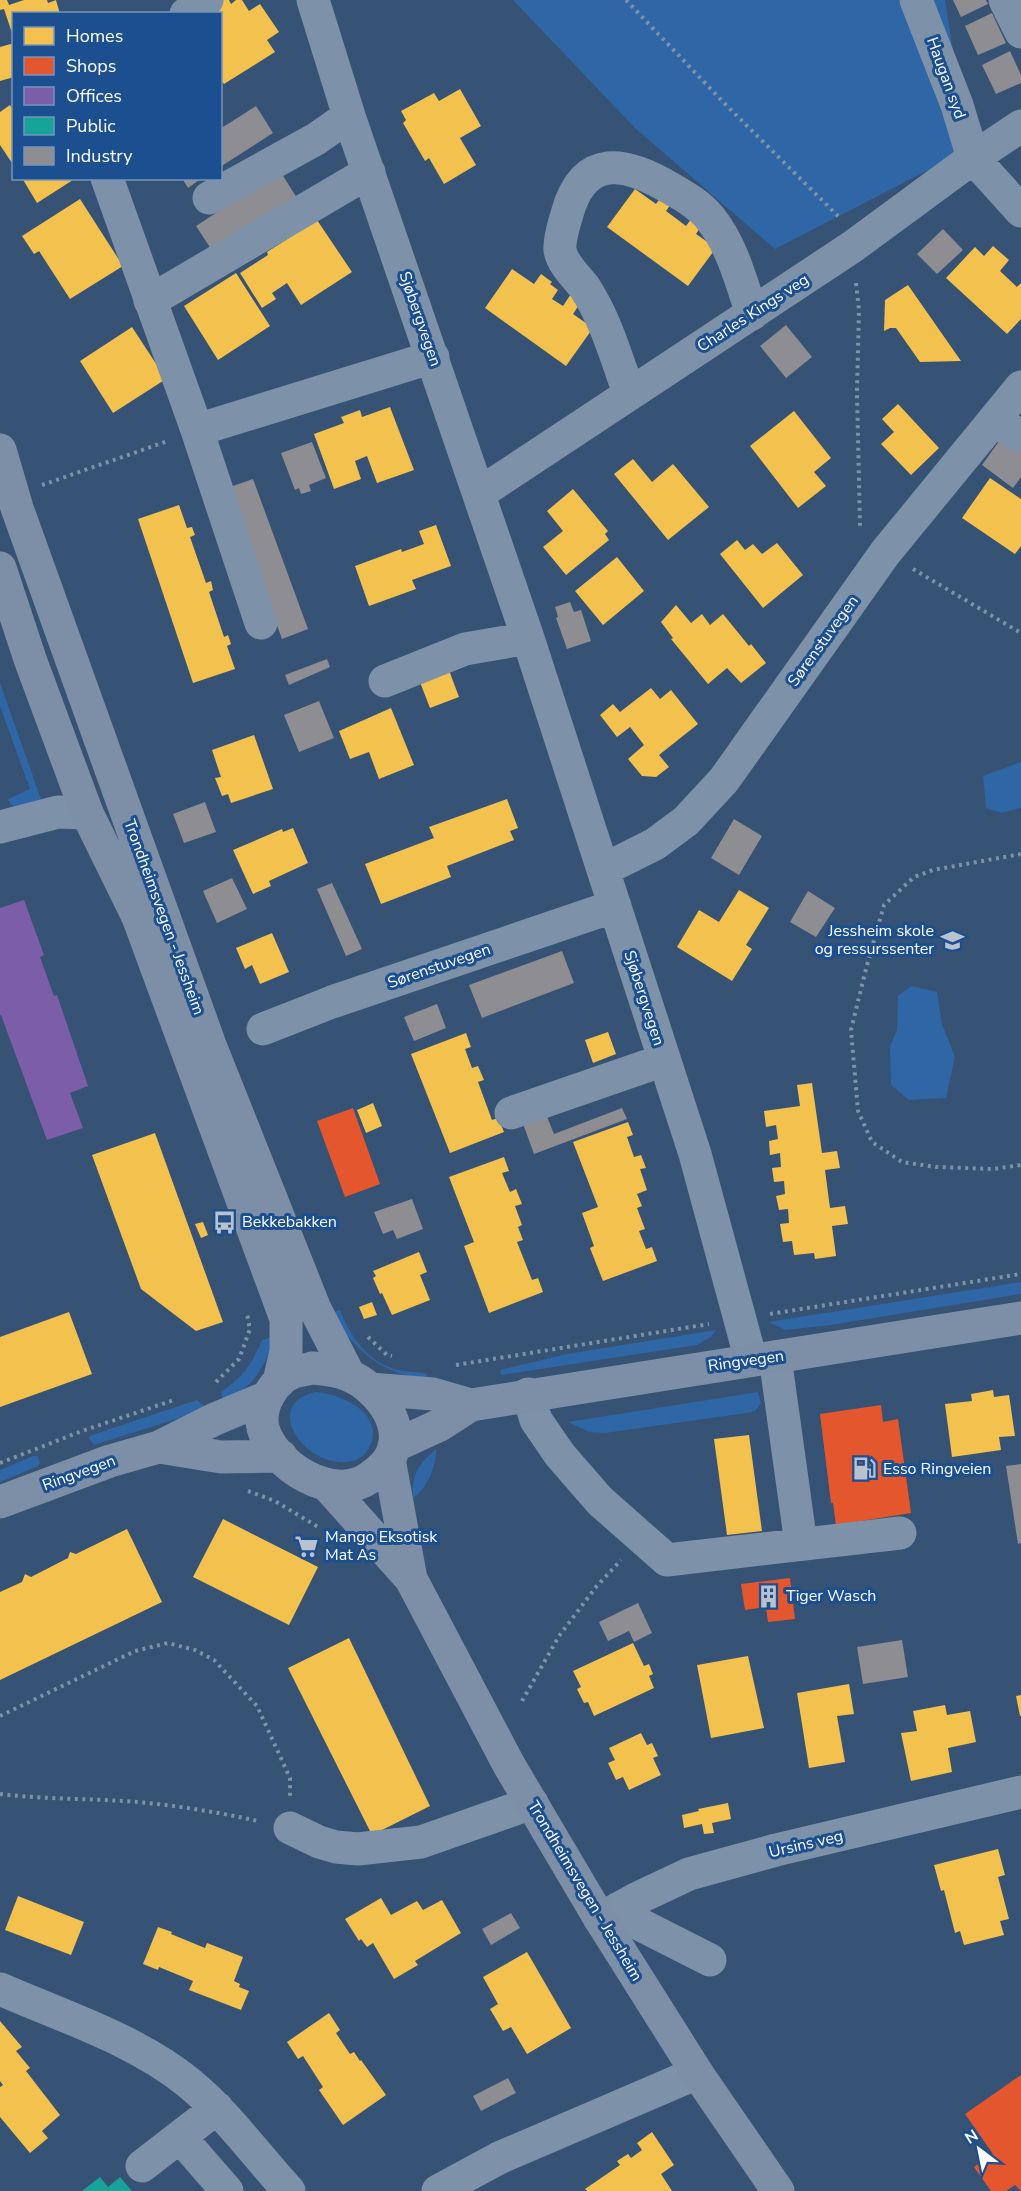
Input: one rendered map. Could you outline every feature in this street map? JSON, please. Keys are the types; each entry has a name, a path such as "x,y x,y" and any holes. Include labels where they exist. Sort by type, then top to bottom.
{"main road":[{"name":"Trondheimsvegen - Jessheim","path":"0,450 17,508 210,1045 315,1309 359,1382"},
{"name":"Trondheimsvegen - Jessheim","path":"0,568 30,659 87,813 138,917 285,1318 286,1351 274,1389"},
{"name":"Ringvegen","path":"392,1453 471,1405 528,1394 1021,1318"},
{"path":"312,1368 332,1370 359,1382 389,1412 394,1426 392,1453 379,1471 361,1483 344,1486 312,1480 281,1456 263,1428 262,1411 274,1389 293,1372 312,1368"},
{"name":"Ringvegen","path":"359,1382 433,1394 471,1405"},
{"name":"Ringvegen","path":"0,1502 110,1461 159,1447 274,1389"},
{"name":"Ringvegen","path":"159,1447 220,1456 281,1456"},
{"name":"Trondheimsvegen - Jessheim","path":"392,1453 411,1579"},
{"name":"Trondheimsvegen - Jessheim","path":"326,1484 411,1579 509,1765 532,1803 609,1914 697,2073 778,2191"}],"street":[{"path":"189,12 207,0"},
{"name":"Sjøbergvegen","path":"314,0 350,116 480,493 615,906 695,1154 741,1319 763,1359 801,1544"},
{"name":"Haugan syd","path":"916,0 957,105 973,158"},
{"path":"1005,0 1021,33"},
{"path":"209,198 316,139 350,116"},
{"name":"Charles Kings veg","path":"480,493 852,247 973,158 1021,126"},
{"path":"973,158 1021,211"},
{"path":"629,393 609,334 586,289 562,257 560,248 570,205 586,180 598,170 614,166 643,174 686,197 710,217 737,267 752,314"},
{"path":"150,301 369,172"},
{"path":"108,180 197,430 261,623"},
{"path":"197,430 433,357"},
{"name":"Sørenstuvegen","path":"603,870 655,844 686,821 724,780 885,553 1008,428 1020,390"},
{"path":"385,681 465,649 528,638"},
{"path":"0,827 58,812 87,813"},
{"name":"Sørenstuvegen","path":"264,1029 332,1002 615,906"},
{"path":"511,1113 664,1060"},
{"path":"528,1394 536,1420 560,1455 600,1501 667,1560 900,1533"},
{"name":"Ursins veg","path":"609,1914 689,1874 776,1850 1021,1792"},
{"path":"290,1828 319,1842 336,1847 358,1849 421,1842 532,1803"},
{"path":"609,1914 641,1925 710,1960"},
{"path":"0,1989 128,2044 161,2062 190,2083 217,2108 289,2191"},
{"path":"438,2191 499,2158 697,2073"},
{"path":"142,2166 217,2108"},
{"path":"180,2137 226,2191"}],"path":[{"path":"626,0 726,105 839,217 852,247 859,310 860,527 885,553 1021,633"},
{"path":"33,489 197,430"},
{"path":"1021,854 933,870 914,877 884,905 851,1030 858,1111 872,1142 902,1162 936,1167 993,1169 1021,1165"},
{"path":"452,1365 1021,1274"},
{"path":"210,1388 239,1359 250,1329"},
{"path":"362,1331 387,1354 398,1357"},
{"path":"0,1462 82,1431 178,1399"},
{"path":"238,1488 275,1501 321,1529"},
{"path":"522,1701 559,1636 596,1587 641,1538"},
{"path":"0,1716 135,1651 168,1643 195,1650 214,1660 257,1706 290,1778 290,1828 228,1814 147,1803 33,1798 0,1794"}],"shaded area":[{"path":"513,0 945,0 969,152 938,165 775,249 636,129"},
{"path":"0,683 41,799 16,808 10,804 8,799 30,789 0,706"},
{"path":"1021,762 1021,808 1001,813 986,808 983,776"},
{"path":"911,986 937,992 942,1024 955,1057 946,1098 909,1100 891,1085 890,1046 897,1030 898,996"},
{"path":"1021,1282 1021,1294 831,1325 785,1330 768,1322"},
{"path":"340,1310 349,1330 369,1355 387,1366 398,1370 420,1372 427,1374 427,1377 397,1372 371,1358 359,1348 330,1313"},
{"path":"716,1330 711,1337 697,1345 501,1375 500,1370 567,1354"},
{"path":"272,1337 262,1368 241,1392 223,1404 221,1392 236,1381 246,1369 262,1340"},
{"path":"316,1392 336,1396 357,1406 371,1422 373,1432 370,1446 361,1457 356,1460 339,1462 322,1458 308,1449 297,1436 291,1423 291,1410 299,1399"},
{"path":"758,1392 761,1403 755,1411 747,1413 605,1433 589,1432 568,1422"},
{"path":"197,1400 208,1409 94,1445 88,1438 92,1435"},
{"path":"436,1449 435,1462 430,1476 423,1489 413,1498 413,1483 417,1470"},
{"path":"38,1456 40,1463 38,1466 0,1482 0,1470"}],"building: Homes":[{"path":"0,0 7,0 9,5 24,0 47,0 48,3 56,0 59,12 12,12 12,33 4,9 0,10"},
{"path":"215,0 229,0 231,4 236,0 242,0 249,11 260,4 279,32 267,40 275,52 224,84 222,82 222,12 197,12"},
{"path":"12,44 12,78 0,81 0,47"},
{"path":"460,89 481,126 460,138 476,165 444,184 429,158 425,161 403,123 406,120 401,111 434,93 439,101"},
{"path":"10,105 12,108 12,163 0,145 0,112"},
{"path":"23,180 73,180 37,203"},
{"path":"635,189 656,204 664,193 674,200 666,211 686,226 694,215 704,222 696,234 716,248 688,286 607,227"},
{"path":"80,199 123,266 70,299 39,251 34,254 22,236"},
{"path":"317,220 352,272 301,305 287,283 272,293 276,299 262,308 240,273 268,255 267,252"},
{"path":"993,246 1009,260 1000,271 1017,287 1021,283 1021,319 1007,334 946,278 975,247 984,256"},
{"path":"512,269 534,284 541,274 558,290 552,299 563,306 571,294 581,302 573,314 593,328 566,366 485,308"},
{"path":"236,273 270,326 218,360 184,306"},
{"path":"908,285 961,361 920,362 896,328 884,331 885,300"},
{"path":"132,327 166,379 113,413 80,361"},
{"path":"898,404 939,448 911,475 881,444 894,432 882,419"},
{"path":"390,407 414,470 377,483 367,456 355,461 361,479 334,489 314,434 344,423 341,417 360,410 362,417"},
{"path":"794,411 831,458 814,472 826,486 798,508 750,446"},
{"path":"633,459 652,482 673,464 709,507 668,540 614,474"},
{"path":"990,478 1021,499 1021,546 1015,554 962,518"},
{"path":"573,489 608,531 605,534 609,540 566,575 543,547 563,531 547,511"},
{"path":"179,505 187,528 192,527 195,535 190,537 206,583 211,581 213,590 209,592 224,637 228,635 231,644 227,646 235,669 193,683 138,519"},
{"path":"436,525 451,566 412,580 416,589 369,606 355,566 401,549 402,552 424,544 419,531"},
{"path":"737,540 745,550 753,544 762,554 777,543 803,575 763,608 720,554"},
{"path":"617,557 644,591 603,625 575,591"},
{"path":"676,605 691,623 702,614 710,625 723,614 766,663 741,683 727,668 708,684 671,639 673,638 661,622"},
{"path":"447,665 459,697 430,708 418,677"},
{"path":"651,688 660,699 671,690 698,724 659,755 669,767 656,777 642,776 628,759 644,745 630,727 617,737 600,715 613,704 620,712"},
{"path":"391,708 414,765 379,779 369,752 350,759 339,731"},
{"path":"254,735 273,789 231,803 228,794 222,796 215,778 221,777 212,750"},
{"path":"507,799 518,828 510,831 514,840 447,866 451,877 381,904 365,864 434,838 429,827"},
{"path":"293,828 308,863 269,881 271,886 253,894 233,850 282,829 283,832"},
{"path":"739,890 769,908 746,945 752,949 732,981 677,947 699,910 719,922"},
{"path":"272,933 289,972 260,984 252,965 245,969 236,948"},
{"path":"608,1032 616,1054 593,1063 585,1040"},
{"path":"466,1033 471,1047 465,1049 472,1068 478,1066 484,1080 478,1082 492,1120 498,1118 504,1132 450,1153 411,1054"},
{"path":"812,1083 822,1153 837,1151 840,1168 825,1170 830,1208 845,1206 848,1224 832,1226 836,1256 815,1259 814,1253 794,1255 792,1241 783,1242 780,1224 789,1223 788,1209 779,1210 776,1196 785,1194 784,1181 774,1182 772,1168 781,1167 780,1153 770,1155 769,1141 778,1139 776,1125 766,1127 764,1111 800,1106 797,1085"},
{"path":"373,1103 382,1126 366,1133 357,1110"},
{"path":"628,1122 633,1135 627,1137 634,1157 641,1155 646,1168 640,1169 647,1190 637,1194 642,1206 637,1208 645,1229 639,1231 646,1249 652,1247 657,1261 603,1281 590,1248 594,1246 582,1213 598,1207 573,1142"},
{"path":"155,1133 223,1322 196,1331 141,1289 92,1155"},
{"path":"504,1157 509,1171 502,1173 510,1192 516,1189 522,1204 515,1206 522,1225 518,1227 523,1240 517,1242 532,1280 538,1278 543,1292 489,1313 464,1246 474,1242 449,1177"},
{"path":"203,1222 208,1235 201,1238 195,1224"},
{"path":"419,1252 427,1272 420,1275 430,1300 392,1315 373,1278 376,1276 373,1271"},
{"path":"372,1302 377,1315 364,1319 359,1307"},
{"path":"69,1312 92,1374 0,1407 0,1337"},
{"path":"993,1390 994,1397 1009,1395 1015,1436 999,1437 1001,1450 952,1457 945,1404 972,1401 971,1394"},
{"path":"749,1435 762,1531 727,1535 714,1439"},
{"path":"223,1519 318,1567 289,1625 193,1577"},
{"path":"127,1529 162,1602 0,1680 0,1592 22,1582 25,1574 31,1577 68,1558 70,1552 76,1554"},
{"path":"349,1638 430,1806 372,1835 288,1668"},
{"path":"633,1643 644,1666 649,1664 653,1674 649,1676 654,1688 594,1716 588,1702 584,1703 577,1689 581,1687 573,1671"},
{"path":"748,1656 764,1728 711,1738 697,1665"},
{"path":"849,1684 854,1714 837,1716 845,1762 809,1768 797,1693"},
{"path":"1021,1695 1021,1715 1020,1716 1016,1696"},
{"path":"945,1705 947,1715 970,1711 976,1742 948,1748 952,1772 911,1781 901,1733 917,1731 913,1711"},
{"path":"641,1733 647,1745 652,1743 658,1756 653,1758 661,1775 629,1790 623,1777 616,1780 608,1763 615,1760 609,1748"},
{"path":"728,1803 731,1819 712,1823 714,1833 704,1834 702,1824 684,1828 682,1815"},
{"path":"998,1849 1005,1875 998,1877 1009,1919 1000,1921 1004,1935 964,1945 960,1931 955,1933 944,1890 941,1891 934,1865"},
{"path":"18,1896 84,1922 71,1955 5,1930"},
{"path":"381,1898 391,1915 417,1901 423,1910 442,1900 461,1933 415,1961 418,1965 394,1979 373,1943 367,1947 361,1939 359,1941 345,1919"},
{"path":"158,1927 205,1948 207,1943 243,1957 234,1981 240,1984 239,1987 249,1991 241,2010 189,1990 193,1981 159,1967 158,1970 143,1964"},
{"path":"527,1952 571,2028 527,2054 511,2027 503,2031 490,2009 498,2004 483,1977"},
{"path":"329,2013 340,2030 336,2033 350,2054 354,2052 386,2095 343,2125 319,2090 323,2087 303,2056 298,2059 287,2042"},
{"path":"0,2021 22,2047 16,2051 30,2068 26,2071 60,2115 42,2131 48,2138 30,2153 0,2117 0,2087 3,2085 0,2081"},
{"path":"652,2132 674,2165 661,2174 672,2191 587,2191 585,2189 620,2165 617,2161 628,2154 631,2158 642,2150 637,2143"}],"building: Shops":[{"path":"353,1108 380,1184 345,1197 317,1121"},
{"name":"Esso Ringveien","path":"881,1405 883,1422 898,1419 911,1513 836,1525 833,1503 831,1503 820,1414"},
{"name":"Tiger Wasch","path":"790,1578 795,1619 768,1622 766,1607 745,1610 741,1584"},
{"path":"1021,2075 1021,2191 1015,2185 1006,2191 991,2191 974,2167 993,2154 965,2114"}],"building: Offices":[{"path":"24,900 44,955 40,957 54,996 57,995 88,1086 70,1093 83,1128 47,1140 0,1015 0,908"}],"building: Public":[{"path":"100,2177 108,2187 120,2177 132,2191 82,2191"}],"building: Industry":[{"path":"953,0 986,0 988,4 961,17"},
{"path":"992,13 1006,43 978,55 965,26"},
{"path":"1010,51 1021,75 1021,83 996,94 982,65"},
{"path":"256,106 273,133 222,166 222,128"},
{"path":"280,171 297,198 213,252 196,226"},
{"path":"183,180 199,180 188,188"},
{"path":"943,229 963,250 937,274 917,254"},
{"path":"786,325 812,357 786,378 760,346"},
{"path":"1002,437 1021,450 1021,477 1013,488 982,465"},
{"path":"312,442 326,478 309,485 311,491 301,494 299,488 295,490 281,453"},
{"path":"253,479 308,629 282,639 227,488"},
{"path":"570,602 574,612 581,610 591,641 567,649 556,618 558,617 555,607"},
{"path":"327,659 330,667 289,685 285,675"},
{"path":"319,701 334,738 299,752 284,715"},
{"path":"205,802 216,832 184,843 173,814"},
{"path":"734,819 762,836 739,875 711,858"},
{"path":"232,878 247,909 217,923 203,891"},
{"path":"332,883 362,949 346,956 317,889"},
{"path":"808,891 835,908 816,937 790,922"},
{"path":"562,951 574,983 482,1018 469,985"},
{"path":"437,1004 446,1028 414,1041 404,1017"},
{"path":"622,1108 627,1119 534,1154 522,1121 545,1112 554,1134"},
{"path":"412,1199 423,1229 397,1239 393,1230 383,1234 374,1212"},
{"path":"1021,1464 1021,1543 1018,1544 1006,1466"},
{"path":"638,1603 652,1633 634,1642 629,1631 608,1641 599,1622"},
{"path":"902,1640 908,1677 863,1684 857,1647"},
{"path":"511,1913 520,1928 491,1945 482,1929"},
{"path":"508,2078 516,2093 481,2111 473,2096"}],"place":[{"name":"Jessheim skole og ressurssenter","path":"952,940"},
{"name":"Bekkebakken","path":"224,1222"},
{"name":"Esso Ringveien","path":"865,1469"},
{"name":"Mango Eksotisk Mat As","path":"307,1546"},
{"name":"Tiger Wasch","path":"768,1596"}]}
